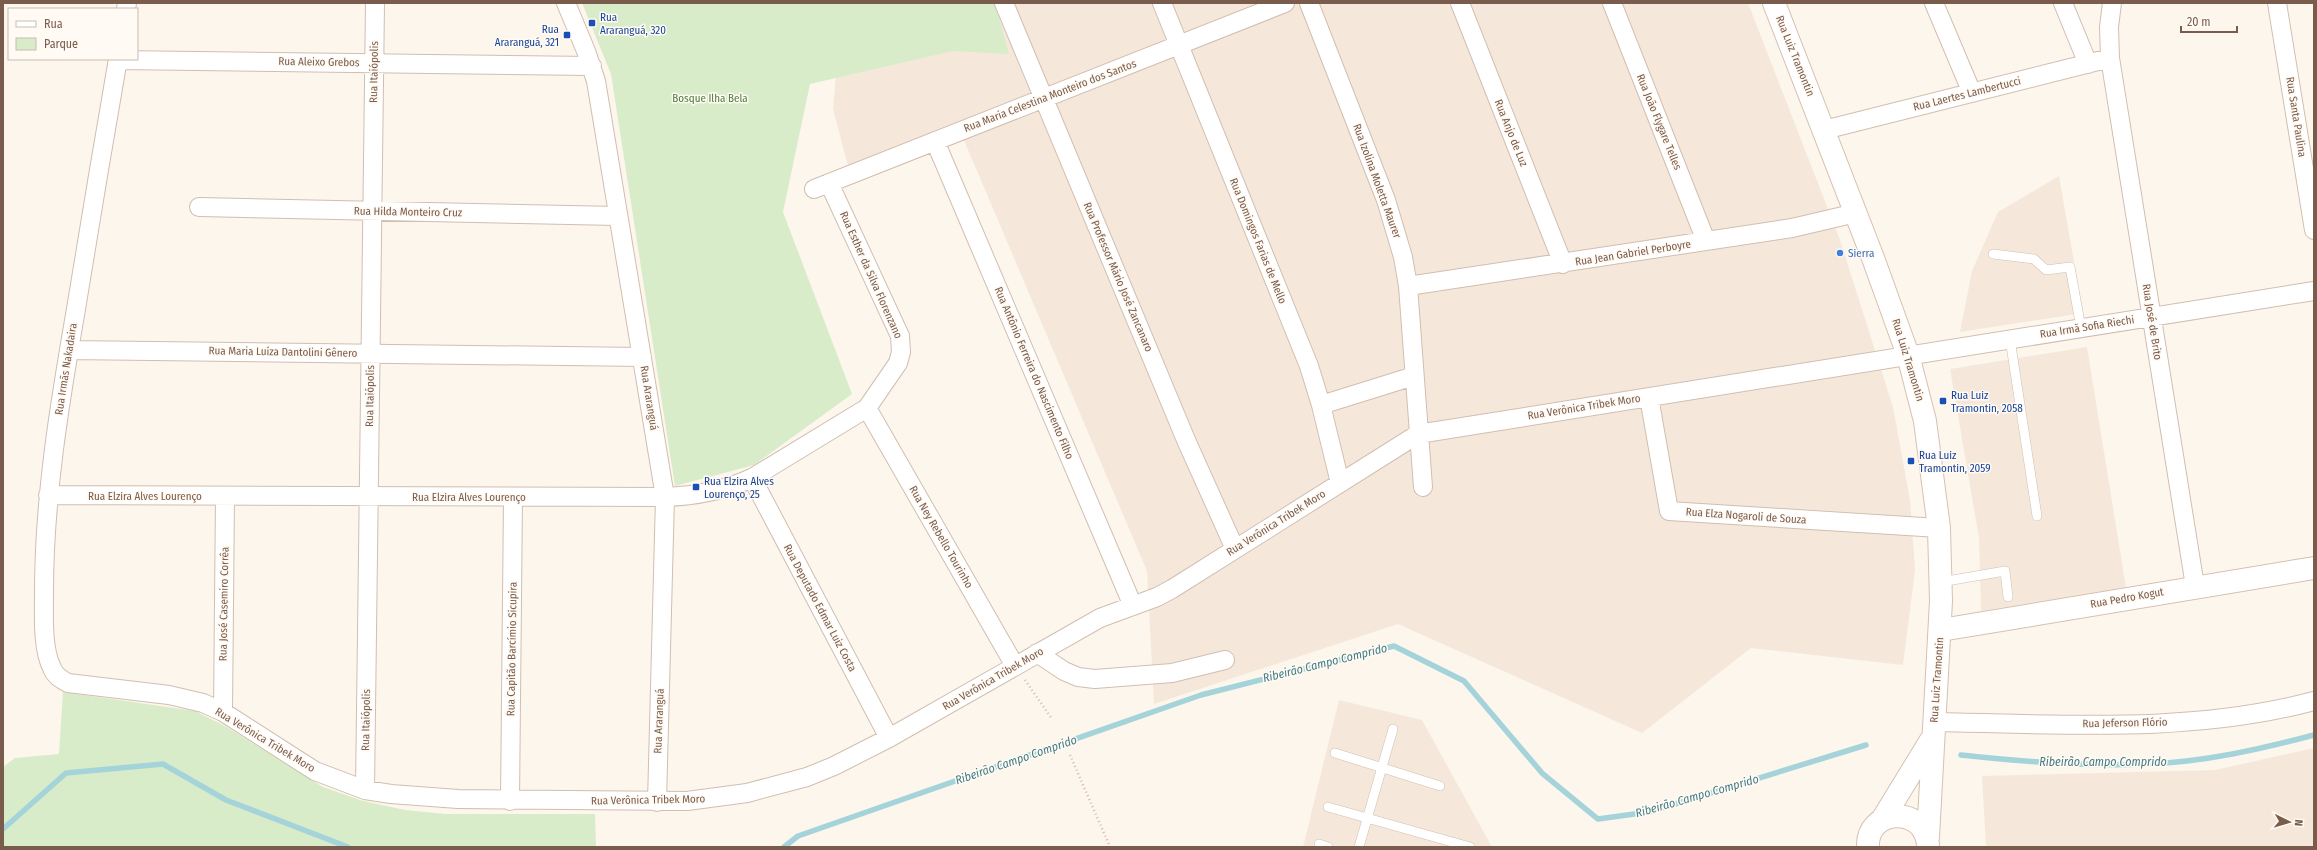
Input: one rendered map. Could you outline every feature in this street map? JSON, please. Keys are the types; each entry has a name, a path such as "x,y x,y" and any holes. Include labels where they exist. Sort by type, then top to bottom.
{"main road":[{"name":"Rua Luiz Tramontin","path":"1774,3 1856,213 1908,355 1926,421 1939,528 1941,582 1941,630 1933,730 1929,844"},
{"name":"Rua Pedro Kogut","path":"1941,630 2195,586 2314,568"},
{"name":"Rua Luiz Tramontin","path":"1879,823 1933,730"},
{"path":"1860,847 1879,823 1896,816 1909,817 1917,822 1929,844"},
{"path":"1868,847 1870,835 1879,823"}],"street":[{"name":"Rua Itaiópolis","path":"365,790 375,3"},
{"name":"Rua Araranguá","path":"566,3 592,66 665,497 657,802"},
{"name":"Rua Professor Mário José Zancanaro","path":"1004,3 1186,440 1235,549"},
{"name":"Rua Domingos Farias de Mello","path":"1162,3 1309,366 1321,405 1340,483"},
{"name":"Rua Maria Celestina Monteiro dos Santos","path":"821,186 1285,3"},
{"name":"Rua Izolina Moletta Maurer","path":"1309,3 1386,200 1403,257 1408,286 1423,487"},
{"name":"Rua Anjo de Luz","path":"1460,3 1562,264"},
{"name":"Rua João Flygare Telles","path":"1612,3 1706,242"},
{"path":"1934,3 1972,93"},
{"path":"2063,3 2088,64"},
{"name":"Rua José de Brito","path":"2112,3 2109,27 2110,58 2195,586"},
{"name":"Rua Santa Paulina","path":"2277,3 2314,230"},
{"name":"Rua Laertes Lambertucci","path":"1824,130 2110,58"},
{"name":"Rua Aleixo Grebos","path":"138,59 592,66"},
{"name":"Rua Irmãs Nakadaira","path":"59,678 52,670 48,660 46,636 44,565 48,495 69,350 118,60"},
{"name":"Rua Antônio Ferreira do Nascimento Filho","path":"935,141 1133,606"},
{"name":"Rua Esther da Silva Florenzano","path":"821,186 902,344 898,363 866,408"},
{"name":"Rua Hilda Monteiro Cruz","path":"199,207 618,216"},
{"name":"Rua Jean Gabriel Perboyre","path":"1408,286 1562,264 1792,228 1856,213"},
{"name":"Rua Irmã Sofia Riechi","path":"1908,355 2314,291"},
{"name":"Rua Maria Luíza Dantolini Gênero","path":"69,350 642,356"},
{"name":"Rua Verônica Tribek Moro","path":"59,678 82,686 185,698 223,712 316,771 365,790 424,797 510,801 657,802 720,798 777,785 834,766 889,738 1100,618 1172,589 1418,434 1908,355"},
{"path":"1321,405 1414,376"},
{"name":"Rua Elza Nogaroli de Souza","path":"1648,397 1669,511 1939,528"},
{"name":"Rua Elzira Alves Lourenço","path":"48,495 665,497 704,495 752,478 866,408"},
{"name":"Rua Ney Rebello Tourinho","path":"866,408 1015,666"},
{"name":"Rua Deputado Edmar Luiz Costa","path":"752,478 889,738"},
{"name":"Rua José Casemiro Corrêa","path":"223,712 225,496"},
{"name":"Rua Capitão Barcímio Sicupira","path":"510,801 514,497"},
{"path":"1037,653 1064,671 1078,677 1095,679 1172,673 1225,660"},
{"name":"Rua Jeferson Flório","path":"1933,730 2157,723 2250,715 2314,701"}],"lane":[{"path":"1993,254 2034,259 2046,270 2070,266 2081,328"},
{"path":"2010,339 2037,516"},
{"path":"1941,582 2005,571 2008,597"},
{"path":"1359,847 1393,729"},
{"path":"1335,753 1440,786"},
{"path":"1328,806 1470,847"}],"path":[{"path":"1015,666 1052,719"},
{"path":"1070,755 1110,847"}],"shaded area":[{"path":"842,3 1748,3 1840,240 1893,407 1910,500 1915,570 1903,665 1751,648 1642,733 1398,624 1154,704 1147,571 963,138 852,181 833,109"},
{"path":"2059,176 2083,313 1960,332 1972,271 1998,212"},
{"path":"2087,347 2126,588 1981,611 1979,538 1950,369"},
{"path":"1339,700 1422,720 1492,847 1303,847"},
{"path":"2314,748 2314,847 1986,847 1982,776 2215,770"}],"green space":[{"name":"Bosque Ilha Bela","path":"582,3 995,3 1009,54 953,51 810,84 783,212 852,394 754,465 675,486 611,74"},
{"path":"63,692 195,711 225,726 323,787 363,801 405,810 445,814 595,814 596,847 3,847 3,767 15,758 59,754"}],"waterway":[{"name":"Ribeirão Campo Comprido","path":"784,847 798,836 1201,695 1394,646 1464,681 1542,773 1598,819 1649,812 1866,745"},
{"name":"Ribeirão Campo Comprido","path":"1961,755 2008,760 2102,765 2170,763 2232,754 2314,735"},
{"name":"Ribeirão Campo Comprido","path":"3,829 66,773 163,764 226,800 348,847"}],"place":[{"name":"Rua Araranguá, 320","path":"592,23"},
{"name":"Rua Araranguá, 321","path":"567,35"},
{"name":"Sierra","path":"1840,253"},
{"name":"Rua Luiz Tramontin, 2058","path":"1943,401"},
{"name":"Rua Luiz Tramontin, 2059","path":"1911,461"},
{"name":"Rua Elzira Alves Lourenço, 25","path":"696,487"}]}
